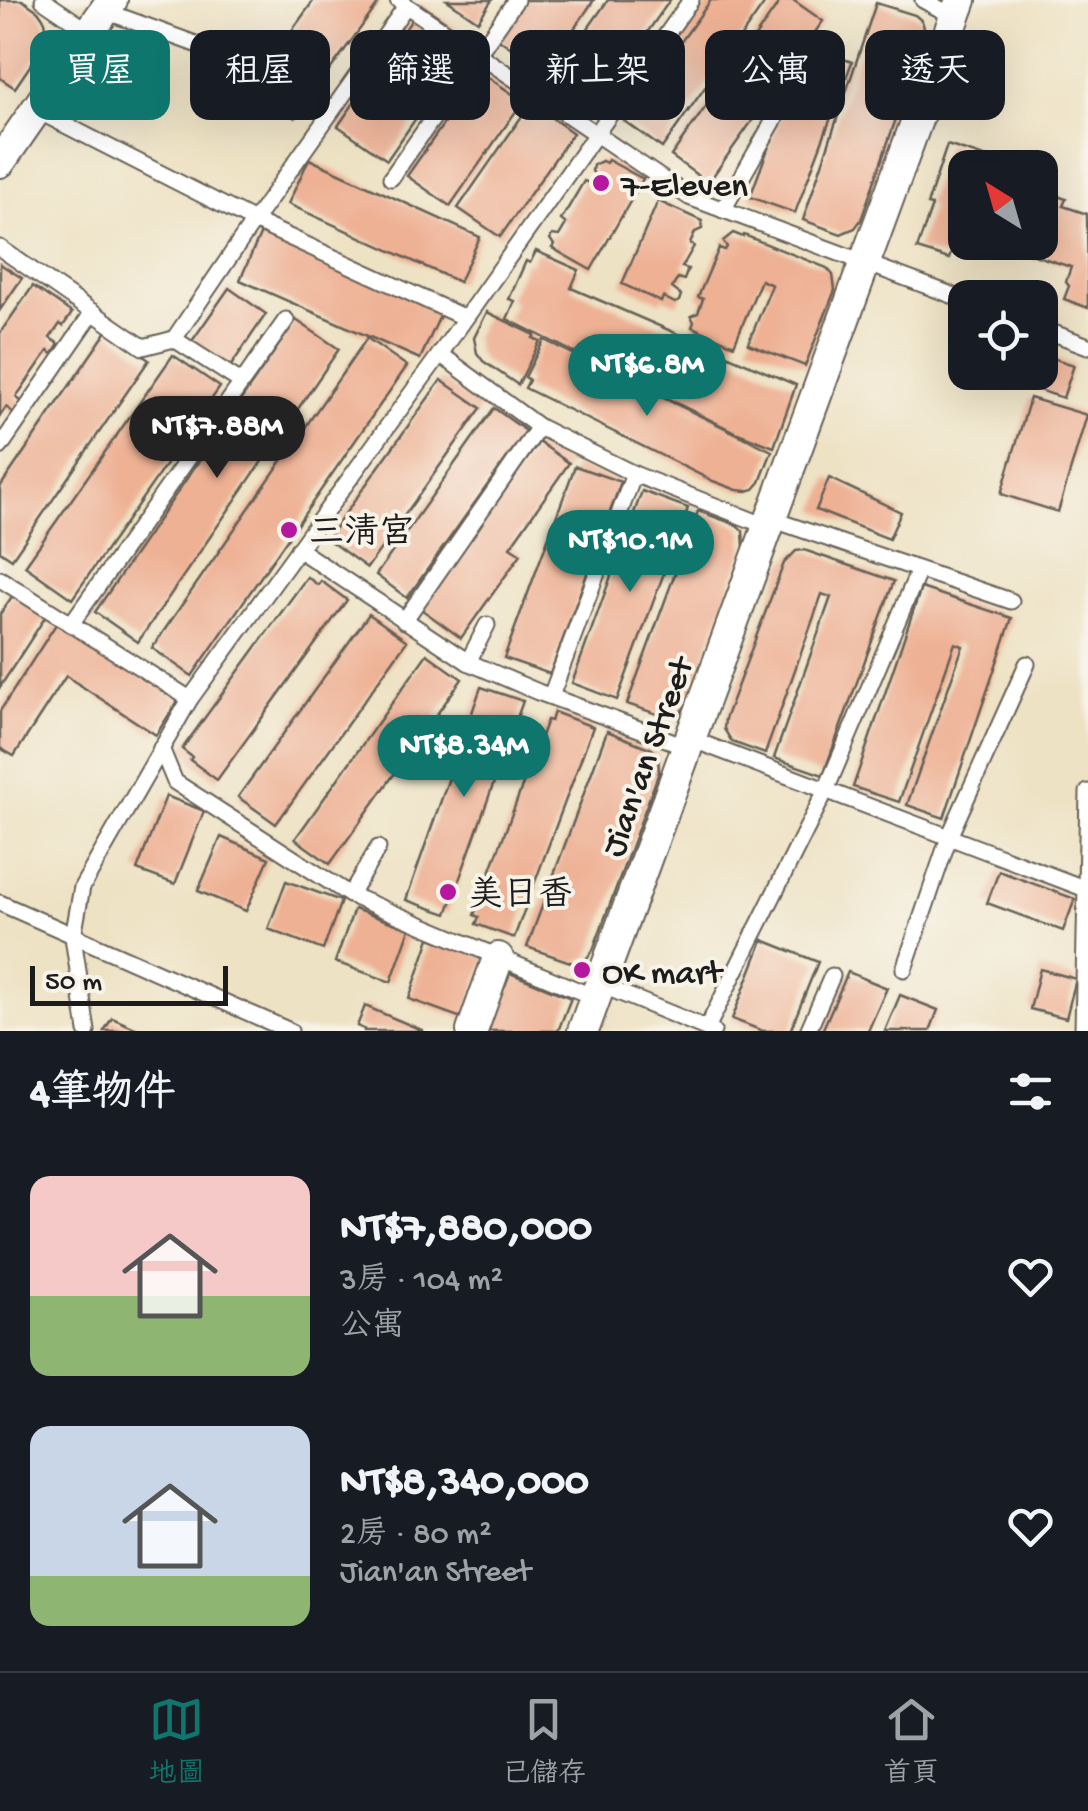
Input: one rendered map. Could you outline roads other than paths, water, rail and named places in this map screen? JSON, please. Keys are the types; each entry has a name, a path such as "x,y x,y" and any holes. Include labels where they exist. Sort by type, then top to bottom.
{"street":[{"name":"Jian'an Street","path":"583,1031 958,8"},
{"path":"0,162 30,119"},
{"path":"472,1031 498,958"}],"lane":[{"path":"44,0 102,14 190,44"},
{"path":"490,37 516,0"},
{"path":"87,1031 73,936 82,888 161,748 190,700 690,0"},
{"path":"924,0 958,8"},
{"path":"0,248 143,347 174,339 402,3 442,30"},
{"path":"490,62 689,197 948,294"},
{"path":"56,120 254,220 464,318"},
{"path":"391,178 432,120"},
{"path":"723,210 774,120"},
{"path":"0,447 93,312"},
{"path":"71,624 286,320"},
{"path":"1058,335 1088,346"},
{"path":"174,339 242,382"},
{"path":"440,354 540,427 634,474 1010,602"},
{"path":"404,621 540,427"},
{"path":"552,696 634,474"},
{"path":"298,549 468,662 552,696 826,790 1086,889"},
{"path":"161,748 176,782 350,895 498,958 710,1030 826,790 918,570"},
{"path":"0,579 190,700"},
{"path":"468,662 488,625"},
{"path":"904,970 949,837 1027,664"},
{"path":"1083,1031 1088,792"},
{"path":"350,895 378,848"},
{"path":"0,903 290,1031"},
{"path":"808,1031 832,976"}],"place":[{"name":"7-Eleven","path":"601,183"},
{"name":"三清宮","path":"289,530"},
{"name":"美日香","path":"448,892"},
{"name":"OK mart","path":"582,970"}]}
